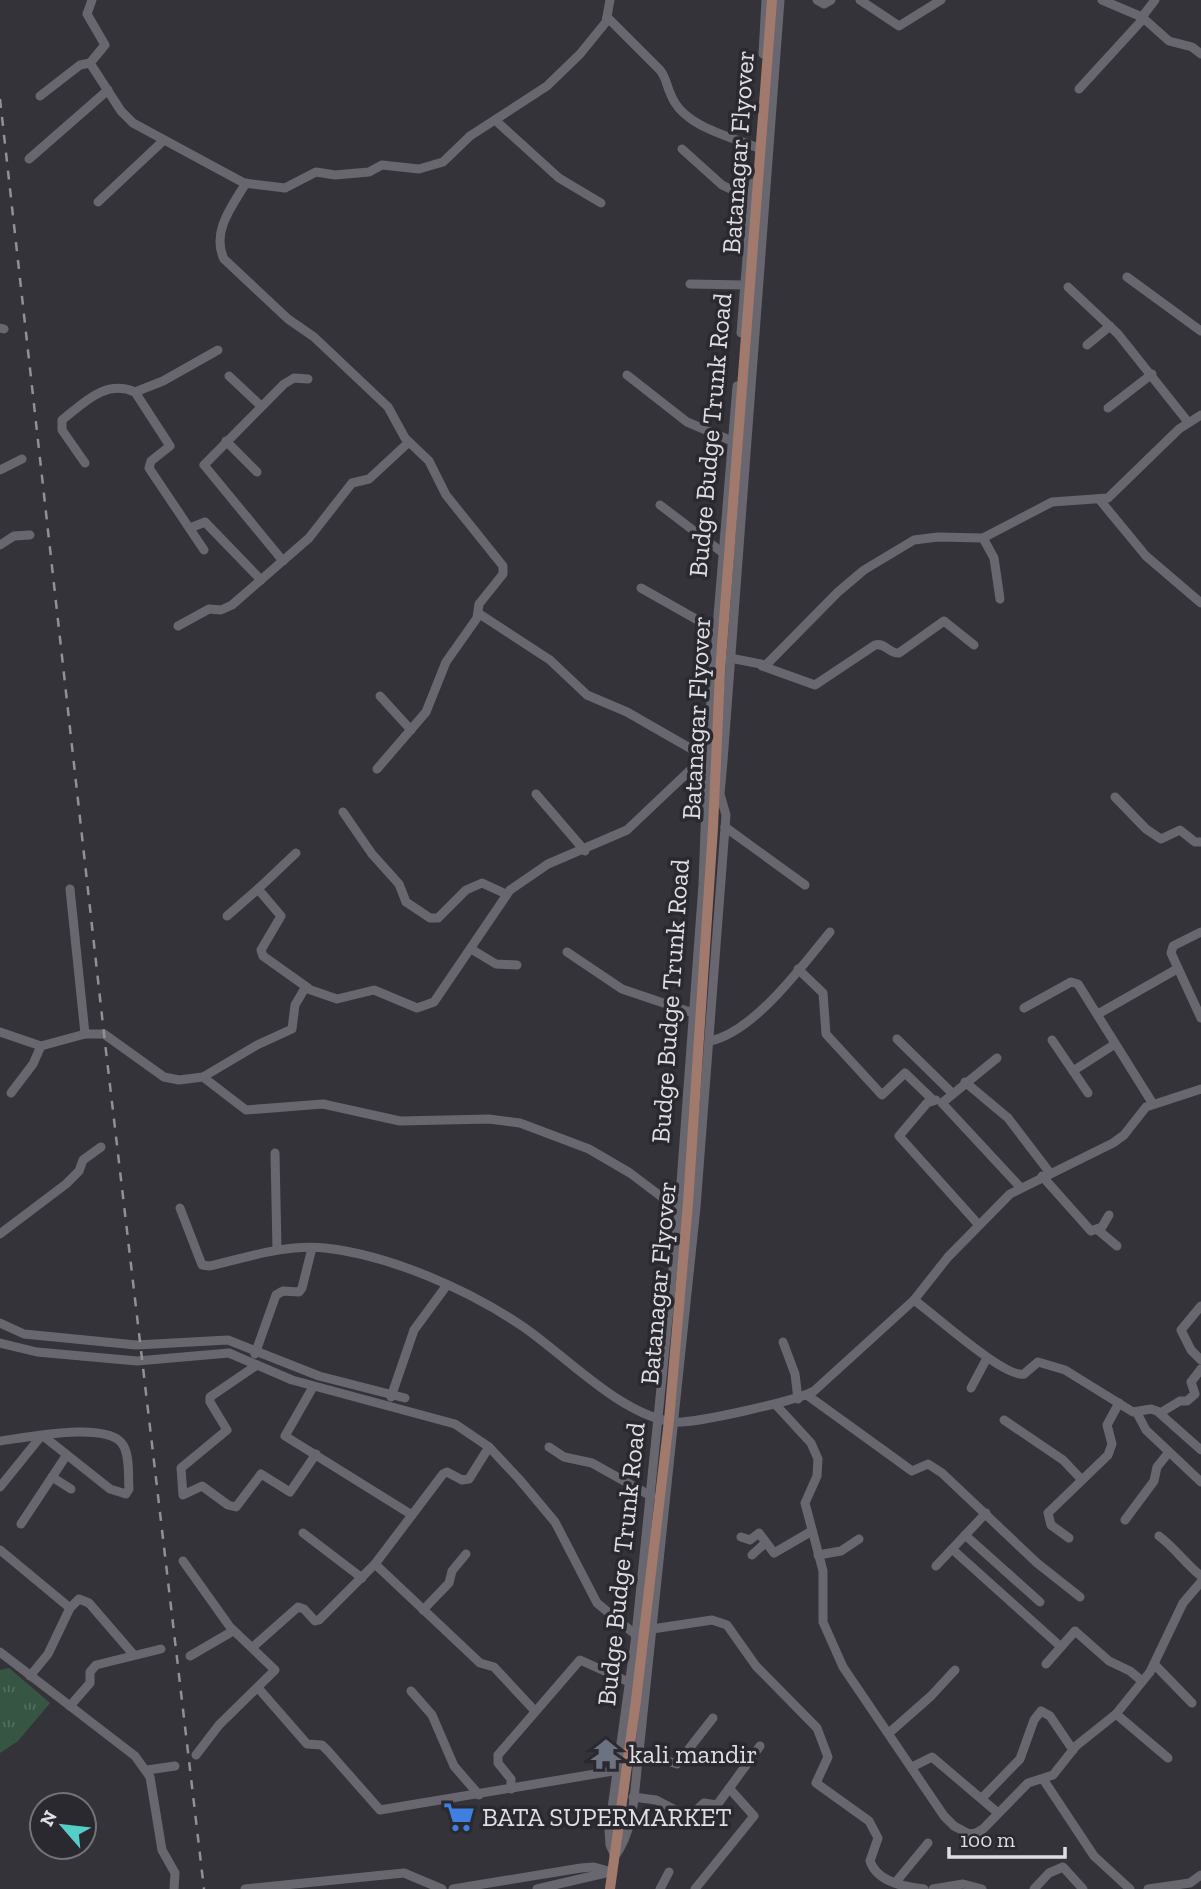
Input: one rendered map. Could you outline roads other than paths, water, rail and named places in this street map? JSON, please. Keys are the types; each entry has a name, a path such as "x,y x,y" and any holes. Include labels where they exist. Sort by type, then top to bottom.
{"main road":[{"name":"Batanagar Flyover","path":"612,1872 636,1700 669,1420 688,1203 713,828 720,672 772,0"},
{"path":"610,1889 612,1872"}],"street":[{"path":"40,96 79,65 90,63 105,44 87,14 92,0"},
{"path":"90,63 127,118 163,141 246,183 285,188 316,172 335,175 369,172 382,166 407,169 435,165 495,120 547,86 580,54 607,17 610,0"},
{"name":"Budge Budge Trunk Road","path":"615,1856 608,1838 631,1683 679,1210 693,1013 705,758 766,0"},
{"name":"Budge Budge Trunk Road","path":"615,1856 626,1840 639,1752 654,1597 676,1422 710,1041 725,827 720,794 780,0"},
{"path":"817,0 824,4 831,0"},
{"path":"860,0 899,26 941,0"},
{"path":"1102,0 1143,18 1168,41 1192,47 1201,54"},
{"path":"1079,89 1143,18 1155,0"},
{"path":"607,17 660,70 668,80 671,96 694,121 755,147"},
{"path":"29,159 108,90"},
{"path":"495,120 559,178 601,203"},
{"path":"98,202 163,141"},
{"path":"682,149 722,185 751,199"},
{"path":"246,183 221,231 220,249 224,259 388,407 409,442 429,461 446,495 503,566 503,574 479,604 478,613 451,652 431,704 377,769"},
{"path":"1127,277 1201,331"},
{"path":"690,284 745,285"},
{"path":"1068,287 1110,326 1152,374 1188,422"},
{"path":"1087,345 1110,326"},
{"path":"85,463 62,430 62,420 105,389 117,387 135,392 163,381 218,349"},
{"path":"1108,408 1152,374"},
{"path":"626,375 687,422 732,440"},
{"path":"229,376 261,406"},
{"path":"283,561 205,468 205,463 288,382 308,379"},
{"path":"135,392 170,446 151,461 149,468 204,550"},
{"path":"762,666 864,570 914,540 937,537 983,538 1052,502 1099,499 1115,494 1188,422 1201,415"},
{"path":"226,441 257,471"},
{"path":"178,626 209,609 226,609 283,561 321,524 352,483 369,479 409,442"},
{"path":"0,470 22,458"},
{"path":"1099,499 1146,556 1201,603"},
{"path":"660,505 723,553"},
{"path":"190,528 205,522 261,580"},
{"path":"0,545 14,536 30,535"},
{"path":"983,538 995,563 1000,599"},
{"path":"641,588 717,631"},
{"path":"478,613 550,660 587,695 627,712 705,758 723,761"},
{"path":"730,658 815,685 875,645 900,653 944,621 974,645"},
{"path":"380,696 411,730"},
{"path":"258,889 281,916 262,954 308,988 337,999 374,990 409,1006 424,1008 446,989 506,894 548,864 586,851 628,830 705,758"},
{"path":"536,794 586,851"},
{"path":"1115,797 1146,829 1161,839 1180,830 1195,842 1201,842"},
{"path":"343,812 372,854 399,884 406,902 430,918 438,918 466,890 482,883 506,894"},
{"path":"725,827 805,885"},
{"path":"227,916 296,853"},
{"path":"70,890 85,1034"},
{"path":"710,1041 727,1037 738,1029 799,969 830,932"},
{"path":"1201,932 1173,946 1171,953 1201,1018"},
{"path":"471,949 495,964 517,965"},
{"path":"567,952 622,989 693,1013"},
{"path":"799,969 823,993 826,1034 882,1095 905,1073 938,1100 1020,1187"},
{"path":"1098,1014 1177,969"},
{"path":"1024,1008 1076,982 1153,1104"},
{"path":"0,1032 41,1046 85,1034 104,1034 164,1077 179,1080 203,1077 257,1045 289,1032 294,1024 295,1005 308,988"},
{"path":"897,1039 952,1093"},
{"path":"1052,1040 1088,1093"},
{"path":"1073,1071 1115,1044"},
{"path":"11,1093 33,1064 41,1046"},
{"path":"978,1224 899,1136 927,1102 952,1093 997,1058"},
{"path":"203,1077 246,1110 323,1104 400,1121 489,1119 520,1123 589,1149 630,1173 679,1210"},
{"path":"965,1082 1014,1125 1046,1175 1087,1228 1098,1230 1118,1246"},
{"path":"180,1208 202,1265 210,1266 277,1250 312,1248 370,1257 447,1285 483,1302 523,1326 612,1395 660,1418 676,1422 776,1405 802,1397 847,1363 914,1300 978,1224 1020,1187 1124,1136 1140,1113 1153,1104 1201,1089"},
{"path":"2,1229 66,1184 79,1171 83,1160 101,1147"},
{"path":"275,1153 277,1250"},
{"path":"1098,1230 1110,1215"},
{"path":"312,1248 299,1292 283,1291 276,1295 255,1358 210,1396 210,1402 228,1430 181,1468 183,1495 202,1486 228,1505 236,1507 261,1474 290,1492 316,1454"},
{"path":"389,1406 414,1330 447,1285"},
{"path":"914,1300 987,1358 1017,1375 1024,1374 1038,1362 1056,1366 1137,1413 1141,1425 1201,1482"},
{"path":"1201,1306 1181,1329 1192,1352 1201,1360"},
{"path":"0,1323 24,1334 140,1345 228,1340 255,1358 313,1387 456,1424 489,1447 555,1522 597,1603 636,1630"},
{"path":"783,1342 802,1397 912,1471 930,1465 986,1513 1037,1563 1080,1597"},
{"path":"0,1343 37,1352 137,1361 229,1353 405,1398"},
{"path":"971,1388 987,1358"},
{"path":"1160,1413 1180,1401 1188,1401 1196,1392 1191,1382 1201,1369"},
{"path":"313,1387 284,1433 412,1515"},
{"path":"1069,1538 1051,1525 1047,1517 1053,1506 1111,1449 1107,1425 1119,1403"},
{"path":"776,1405 811,1443 818,1459 817,1476 805,1503 824,1584 823,1622 843,1667 943,1816 962,1831 976,1833 1028,1783 1054,1775 1073,1750 1116,1714 1155,1665 1183,1603 1201,1582"},
{"path":"1137,1413 1152,1409 1160,1413 1201,1450"},
{"path":"1004,1420 1063,1460 1081,1479"},
{"path":"0,1441 42,1435 79,1431 122,1442 125,1447 128,1492 121,1494 110,1489 42,1435"},
{"path":"0,1488 42,1435"},
{"path":"253,1647 298,1607 317,1622 375,1564 445,1472 465,1480 489,1447"},
{"path":"549,1447 564,1457 592,1463 651,1496"},
{"path":"1125,1520 1154,1481 1157,1467 1169,1452"},
{"path":"21,1524 66,1456"},
{"path":"52,1477 71,1489"},
{"path":"936,1566 986,1513"},
{"path":"741,1537 750,1540 759,1533 774,1552 812,1531"},
{"path":"303,1533 362,1578"},
{"path":"965,1535 1040,1602"},
{"path":"1159,1536 1201,1576"},
{"path":"752,1555 765,1543"},
{"path":"818,1555 856,1544"},
{"path":"952,1549 1060,1646"},
{"path":"0,1550 70,1608"},
{"path":"423,1610 449,1583 452,1571 466,1554"},
{"path":"183,1561 233,1631 275,1669 259,1689 219,1725 196,1755"},
{"path":"375,1564 482,1665 494,1667 536,1711"},
{"path":"30,1676 48,1654 70,1608 79,1598 89,1603 133,1654"},
{"path":"652,1628 712,1620 727,1625 766,1677 817,1728 828,1757 816,1783 874,1826 878,1838 871,1865 883,1877 895,1883 923,1889"},
{"path":"190,1656 233,1631"},
{"path":"1046,1664 1075,1631 1109,1661 1142,1681"},
{"path":"70,1706 90,1683 89,1675 94,1667 133,1654 161,1649"},
{"path":"0,1653 135,1756 147,1770 162,1850 175,1873 174,1889"},
{"path":"511,1789 511,1779 497,1759 580,1660 586,1660 615,1678 631,1683"},
{"path":"1155,1665 1192,1703"},
{"path":"889,1732 931,1696 956,1670"},
{"path":"259,1689 307,1744 322,1745 380,1810 619,1770"},
{"path":"411,1691 432,1715 454,1766 479,1795"},
{"path":"982,1798 1020,1759 1034,1720 1041,1711 1050,1716 1073,1750"},
{"path":"1116,1714 1168,1758"},
{"path":"639,1752 677,1764 713,1718"},
{"path":"633,1797 656,1800 690,1817 704,1803 717,1805 760,1746"},
{"path":"912,1767 932,1757 998,1813"},
{"path":"147,1770 175,1766"},
{"path":"1043,1779 1094,1856 1130,1889"},
{"path":"695,1889 754,1815 729,1788"},
{"path":"895,1883 928,1843"},
{"path":"1034,1889 1049,1872 1063,1867 1083,1889"},
{"path":"453,1889 581,1868 612,1872"},
{"path":"537,1889 612,1872"},
{"path":"660,1889 669,1872"},
{"path":"245,1889 404,1873 429,1887 442,1889"},
{"path":"1148,1889 1189,1883 1201,1875"},
{"path":"933,1889 963,1884 982,1889"}],"railway":[{"path":"0,99 104,1034 204,1889"}],"place":[{"name":"kali mandir","path":"606,1754"},
{"name":"BATA SUPERMARKET","path":"459,1817"}]}
